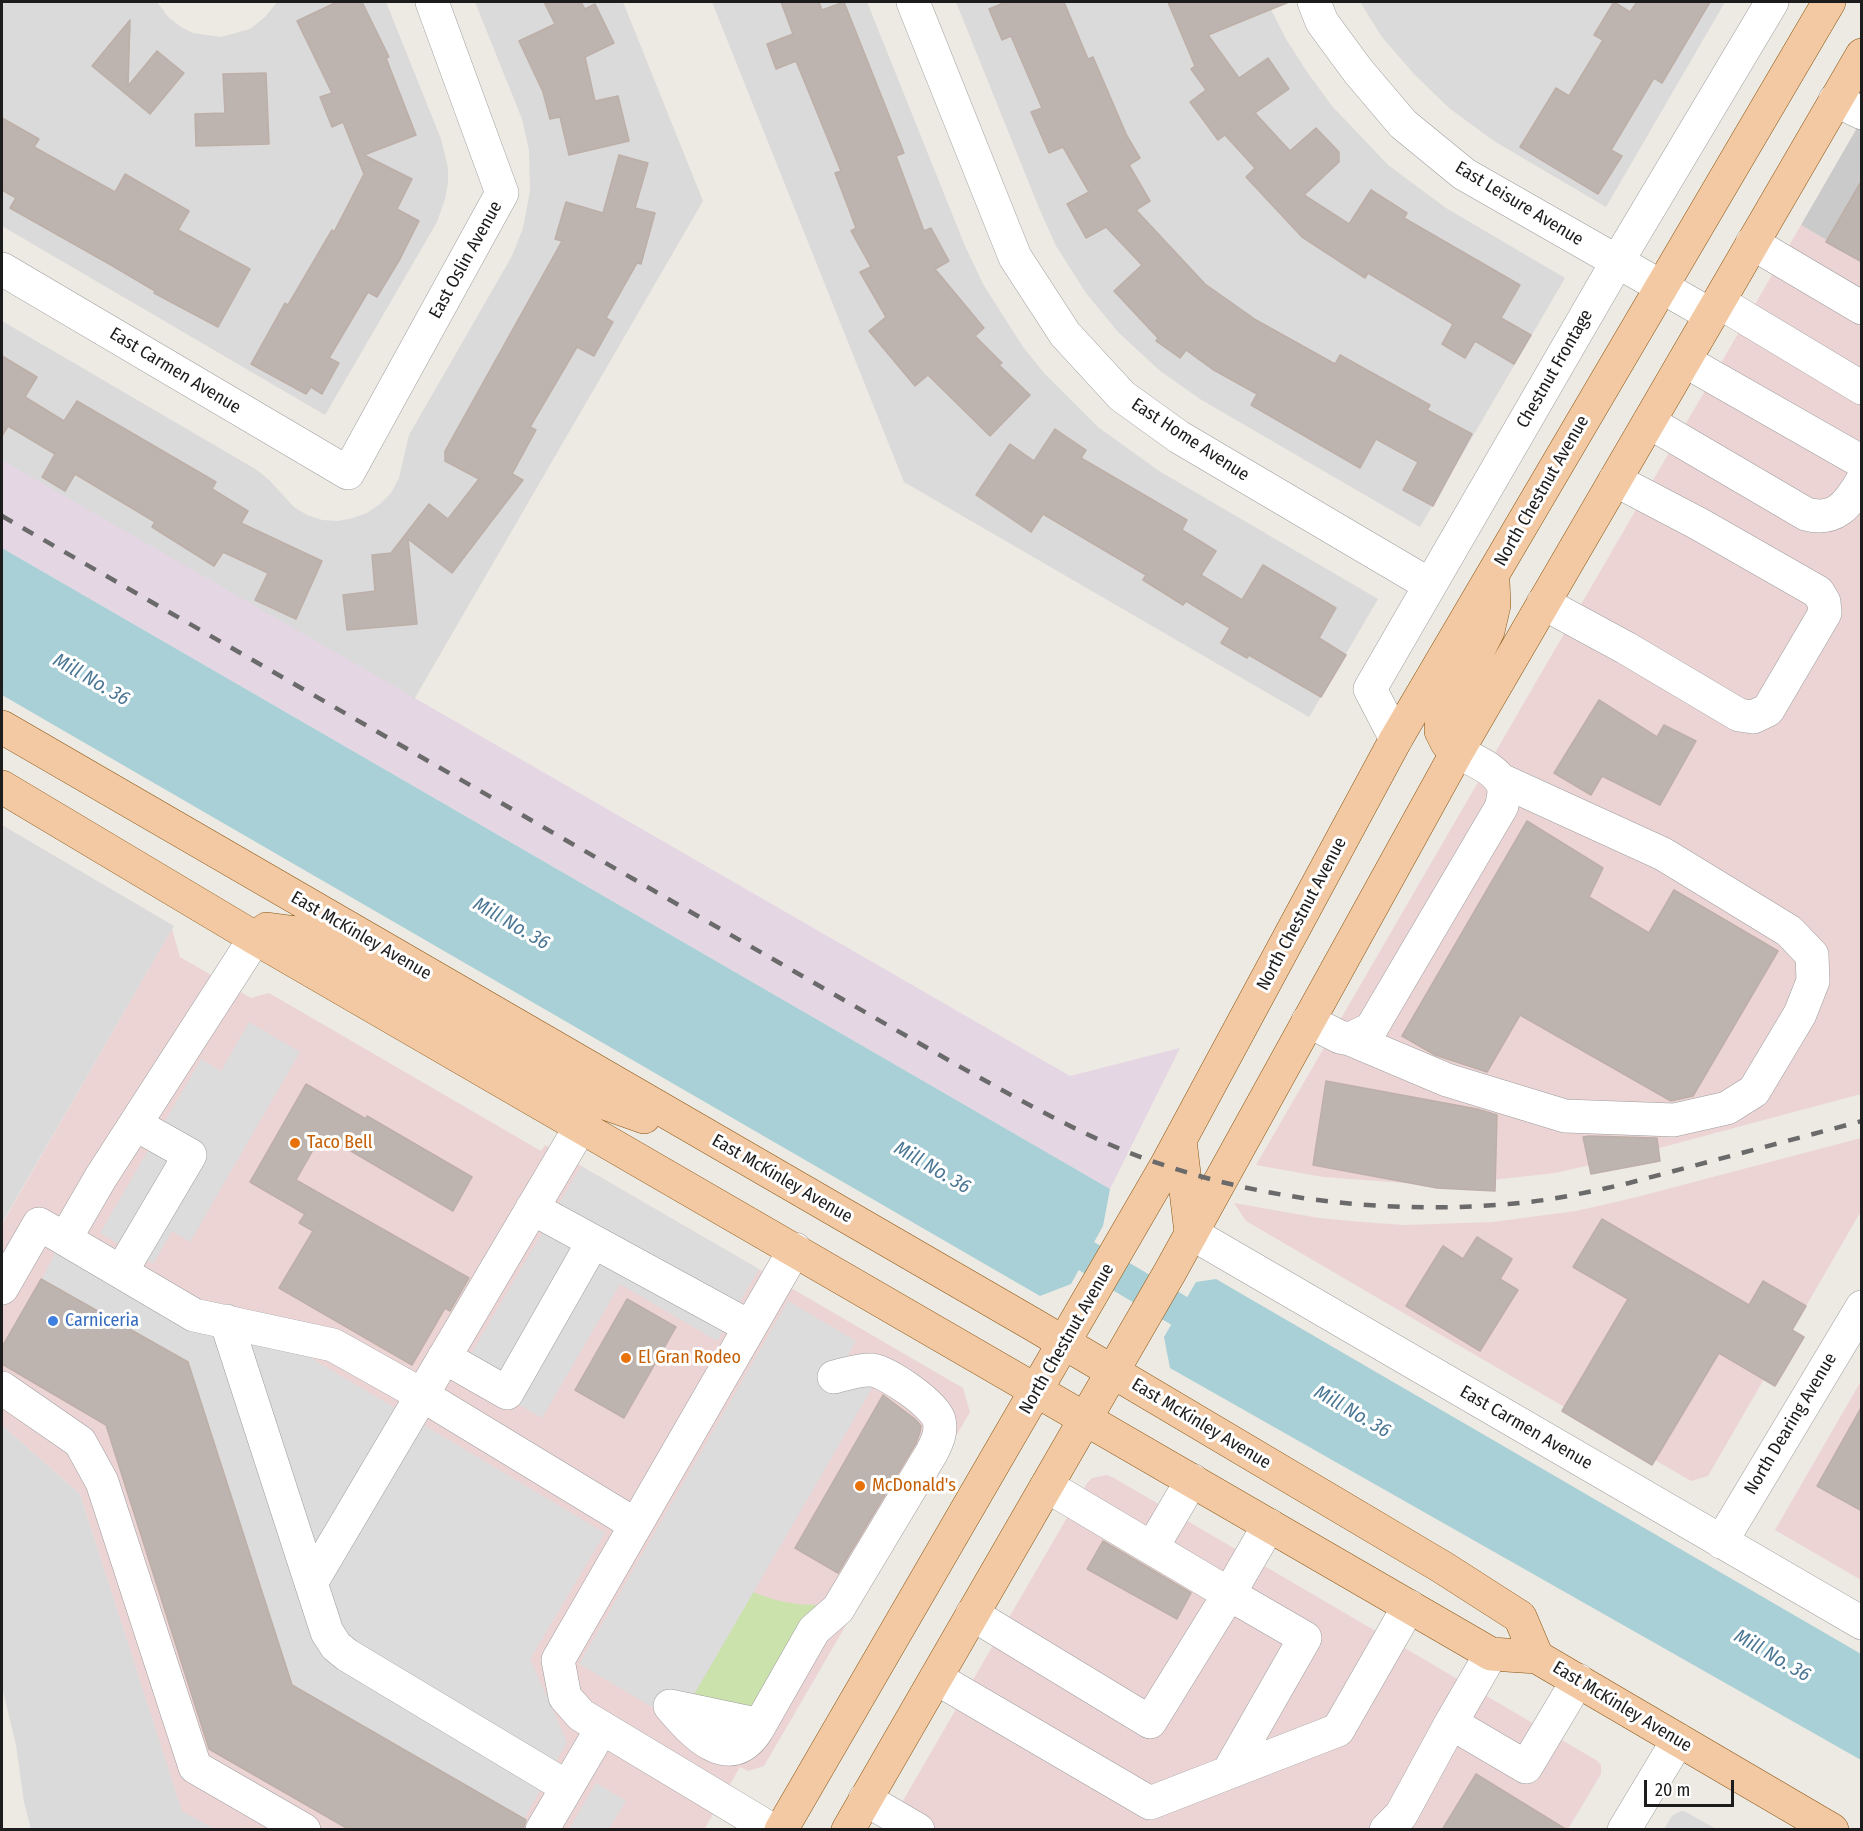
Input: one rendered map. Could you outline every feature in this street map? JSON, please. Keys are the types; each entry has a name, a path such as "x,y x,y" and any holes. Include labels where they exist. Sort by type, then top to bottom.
{"main road":[{"name":"North Chestnut Avenue","path":"781,1830 1122,1243 1396,739 1829,2"},
{"path":"848,1830 1170,1272 1457,752 1543,603 1752,243 1848,107 1862,55"},
{"path":"1457,752 1447,743 1441,731 1442,714 1488,631 1494,605 1492,574"},
{"name":"East McKinley Avenue","path":"2,727 1064,1343 1442,1567 1520,1617 1537,1657"},
{"name":"East McKinley Avenue","path":"2,787 255,938 1491,1654 1537,1657 1832,1830"},
{"path":"255,938 267,929 297,933 582,1095 720,1144"},
{"path":"1180,1140 1191,1233"}],"street":[{"name":"East Oslin Avenue","path":"348,473 502,193 432,2"},
{"name":"East Home Avenue","path":"913,2 1015,257 1065,334 1122,396 1179,437 1430,585"},
{"name":"East Leisure Avenue","path":"1314,2 1322,22 1358,71 1403,124 1464,174 1661,288 1715,308 1862,388"},
{"name":"Chestnut Frontage","path":"1396,739 1370,689 1617,262 1772,2"},
{"path":"1752,243 1862,308"},
{"name":"East Carmen Avenue","path":"2,269 348,473"},
{"path":"1685,361 1862,462"},
{"path":"1649,422 1806,514 1819,517 1835,512 1853,496 1862,481"},
{"path":"1543,603 1626,648 1739,715 1753,717 1768,710 1825,613 1824,602 1818,592 1699,524 1615,480"},
{"path":"1308,1021 1340,1037 1350,1039 1447,1080 1564,1116 1674,1120 1727,1108 1754,1091 1800,1014 1813,981 1812,955 1789,931 1663,854 1501,780 1493,772 1457,752"},
{"path":"1350,1039 1371,1029 1502,806 1504,791 1501,780"},
{"path":"65,1239 101,1177 255,938"},
{"path":"121,1272 190,1155 135,1124"},
{"path":"311,1583 580,1126"},
{"path":"532,1208 750,1327"},
{"path":"2,1288 39,1224 194,1315 333,1345 422,1395 636,1525"},
{"name":"East Carmen Avenue","path":"1191,1233 1862,1623"},
{"path":"444,1357 507,1393 593,1242"},
{"path":"772,1830 581,1715 564,1697 558,1660 795,1249"},
{"name":"North Dearing Avenue","path":"1721,1542 1862,1307"},
{"path":"226,1321 327,1632 336,1646 347,1655 567,1787"},
{"path":"670,1706 706,1742 719,1748 740,1747 752,1737 814,1630 838,1609 932,1452 939,1437 940,1422 933,1408 902,1385 871,1370 834,1377"},
{"path":"2,1388 80,1442 102,1482 195,1767 304,1830"},
{"path":"1152,1548 1192,1480"},
{"path":"1047,1486 1305,1638 1229,1771"},
{"path":"972,1614 1150,1722 1269,1525"},
{"path":"936,1678 1150,1803 1338,1730 1409,1606"},
{"path":"1386,1830 1401,1815 1491,1654"},
{"path":"1451,1723 1526,1767 1578,1680"},
{"path":"542,1830 602,1728"},
{"path":"1624,1830 1678,1740"},
{"path":"865,1799 918,1830"}],"shaded area":[{"path":"2,2 157,2 169,18 181,27 193,33 221,37 250,29 265,17 277,2 386,2 441,139 448,168 448,183 437,222 325,415 2,226"},
{"path":"475,2 623,2 703,201 405,715 2,480 2,321 257,470 294,507 307,515 322,520 338,521 367,513 391,493 399,478 409,435 512,256 523,228 530,191 529,150 522,119"},
{"path":"712,2 867,2 965,246 983,284 1023,347 1044,373 1098,427 1159,471 1378,599 1309,717 904,482"},
{"path":"956,2 1267,2 1286,39 1332,106 1388,165 1446,208 1565,278 1420,527 1200,399 1159,370 1118,332 1086,293 1056,246"},
{"path":"1360,2 1725,2 1606,207 1494,141 1449,108 1414,74 1382,37"},
{"path":"1861,121 1861,260 1801,225"},
{"path":"1801,225 1861,260 1861,1094 1622,1158 1555,1173 1474,1182 1405,1183 1323,1177 1256,1165"},
{"path":"2,460 1070,1076 1180,1048 1110,1189 2,548"},
{"path":"2,825 174,926 2,1223"},
{"path":"172,929 180,957 251,998 269,993 541,1151 545,1145 963,1388 970,1412 764,1766 748,1771 740,1767 704,1830 215,1829 182,1811 80,1494 2,1425 2,1224"},
{"path":"249,1022 300,1052 190,1242 172,1231 153,1264 100,1233 201,1059 221,1071"},
{"path":"1861,1138 1861,1211 1708,1476 1691,1481 1246,1221 1234,1203 1319,1218 1362,1222 1405,1225 1492,1222 1576,1211"},
{"path":"581,1166 759,1269 717,1341 620,1284 542,1418 461,1371"},
{"path":"57,1249 301,1352 605,1533 530,1659 567,1742 524,1819 292,1685 188,1362 42,1279"},
{"path":"788,1301 856,1341 847,1357 879,1376 678,1722 579,1664"},
{"path":"1861,1381 1861,1580 1775,1530"},
{"path":"2,1425 80,1494 182,1810 215,1829 31,1829 24,1802 16,1745 2,1687"},
{"path":"1107,1475 1596,1760 1601,1765 1601,1774 1568,1829 886,1830 1087,1483 1092,1478"},
{"path":"596,1783 626,1801 609,1829 569,1829"},
{"path":"1681,1811 1716,1829 1664,1829 1672,1816"}],"green space":[{"path":"753,1592 787,1602 822,1605 756,1706 691,1699"}],"water":[{"path":"2,548 1110,1189 1103,1226 1071,1284 1040,1296 2,695"},
{"path":"1216,1279 1861,1654 1861,1760 1170,1368 1164,1337 1196,1282"}],"building":[{"path":"337,2 362,2 389,57 386,58 416,135 364,155 412,179 397,209 419,221 377,297 368,292 329,358 339,363 322,394 311,387 306,394 251,364 285,303 288,305 332,230 334,232 364,174 343,122 332,127 320,97 332,93 297,21"},
{"path":"544,2 581,2 585,9 595,4 614,43 585,57 595,101 618,96 629,141 569,155 560,117 550,119 543,92 519,41 555,24"},
{"path":"781,2 819,2 822,10 844,2 904,153 896,156 924,231 931,228 949,261 935,269 984,328 975,336 1002,363 999,365 1030,395 990,436 928,375 915,386 869,331 886,317 860,272 871,267 851,231 856,228 835,173 841,171 796,61 776,69 767,44 793,34"},
{"path":"1006,2 1064,2 1088,59 1093,57 1127,136 1140,158 1129,165 1150,201 1136,210 1205,284 1256,320 1335,364 1340,355 1430,405 1427,410 1472,434 1433,506 1403,490 1418,462 1376,439 1360,468 1251,405 1257,394 1212,369 1186,350 1180,358 1156,341 1158,338 1114,291 1142,265 1106,227 1086,238 1067,204 1089,192 1063,147 1049,153 1031,112 1042,108 1011,36 1002,40 989,9"},
{"path":"1168,2 1289,2 1208,35 1239,78 1268,58 1289,89 1255,113 1290,151 1316,128 1339,152 1339,162 1304,195 1349,224 1371,190 1407,213 1404,218 1520,285 1501,318 1531,335 1514,364 1475,341 1465,358 1442,344 1453,324 1368,273 1365,278 1302,237 1246,177 1255,168 1225,135 1218,140 1190,102 1206,90 1191,69 1195,66"},
{"path":"1614,2 1630,12 1637,2 1710,2 1662,83 1654,78 1611,150 1622,156 1598,194 1520,147 1556,88 1569,96 1603,40 1594,35"},
{"path":"130,20 128,86 157,51 184,73 150,114 92,66"},
{"path":"266,73 269,144 196,146 195,114 225,113 223,74"},
{"path":"2,118 39,139 34,147 115,192 125,174 189,211 178,230 250,269 218,327 154,293 155,291 111,265 10,208 16,198 2,190"},
{"path":"619,155 648,163 635,208 655,213 641,264 637,263 606,318 613,322 594,356 577,347 530,427 536,430 512,474 523,480 452,573 408,539 417,624 347,630 343,595 375,591 372,555 391,553 429,504 448,519 479,479 445,461 445,451 562,241 555,239 566,202 603,213"},
{"path":"1862,180 1862,262 1826,242"},
{"path":"2,356 37,377 25,397 64,421 77,401 216,482 212,489 248,511 241,523 322,561 296,619 255,600 268,573 223,552 214,566 152,527 155,522 75,474 65,491 42,477 55,454 8,426 2,436"},
{"path":"1055,429 1086,450 1081,458 1187,520 1182,530 1216,551 1201,575 1242,600 1263,565 1336,608 1319,638 1346,655 1321,697 1249,655 1247,658 1221,643 1230,628 1186,601 1183,605 1143,580 1146,575 1043,514 1031,532 976,495 1010,444 1034,461"},
{"path":"1599,700 1657,737 1664,725 1696,741 1660,805 1602,776 1591,795 1554,773"},
{"path":"1527,821 1603,868 1589,897 1649,933 1674,890 1778,951 1693,1096 1671,1101 1520,1015 1487,1072 1435,1055 1402,1036"},
{"path":"1326,1081 1477,1109 1497,1115 1495,1191 1437,1188 1313,1165"},
{"path":"306,1084 366,1119 367,1116 472,1177 453,1211 322,1134 296,1180 469,1278 450,1311 445,1308 412,1365 279,1288 313,1231 299,1223 305,1214 250,1182"},
{"path":"1583,1137 1657,1138 1660,1161 1591,1174"},
{"path":"1602,1219 1749,1305 1763,1281 1806,1306 1792,1330 1804,1337 1775,1386 1719,1353 1652,1465 1562,1411 1628,1299 1573,1267"},
{"path":"1477,1237 1512,1259 1500,1279 1518,1290 1480,1351 1406,1306 1443,1246 1463,1259"},
{"path":"41,1279 188,1362 292,1685 526,1820 523,1830 350,1830 209,1749 106,1425 2,1364 2,1347"},
{"name":"El Gran Rodeo","path":"627,1299 676,1327 624,1418 575,1390"},
{"path":"883,1395 915,1419 921,1426 920,1432 916,1443 838,1573 795,1548"},
{"path":"1862,1406 1862,1511 1817,1486"},
{"path":"1103,1541 1191,1593 1177,1619 1087,1569"},
{"path":"1476,1774 1567,1830 1442,1830"}],"waterway":[{"name":"Mill No. 36","path":"1049,1234 1215,1332"}],"railway":[{"path":"2,516 957,1065 1042,1112 1086,1133 1130,1153 1175,1169 1269,1192 1365,1205 1461,1207 1524,1203 1629,1183 1862,1121"}],"place":[{"name":"Taco Bell","path":"295,1143"},
{"name":"Carniceria","path":"53,1321"},
{"name":"El Gran Rodeo","path":"626,1358"},
{"name":"McDonald's","path":"860,1486"}]}
